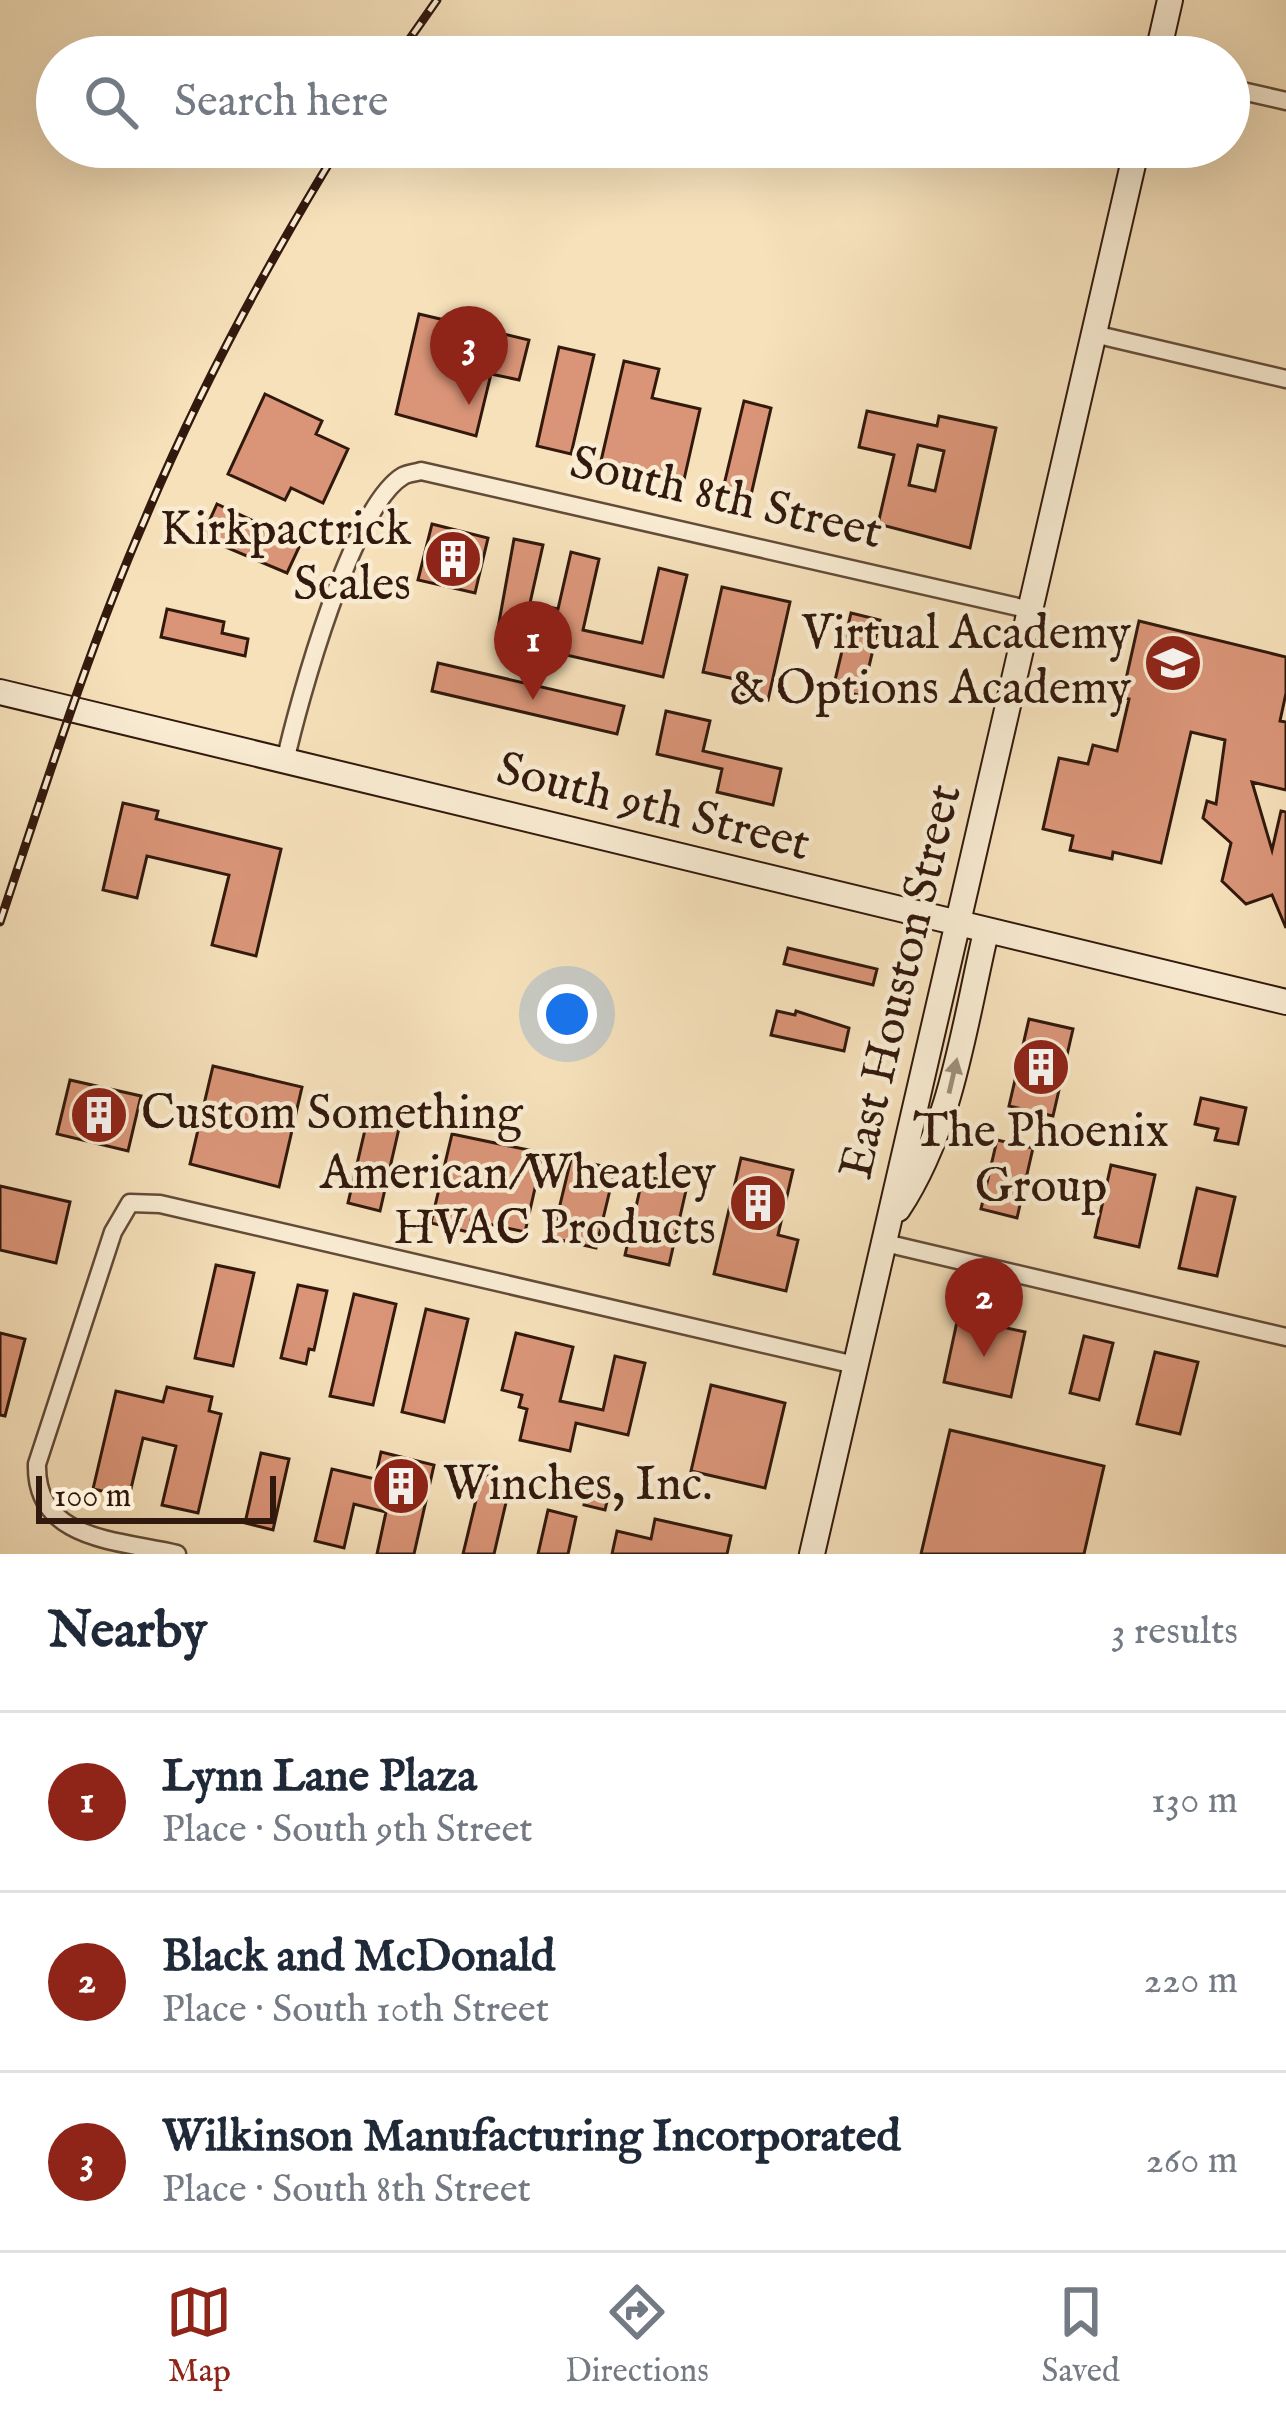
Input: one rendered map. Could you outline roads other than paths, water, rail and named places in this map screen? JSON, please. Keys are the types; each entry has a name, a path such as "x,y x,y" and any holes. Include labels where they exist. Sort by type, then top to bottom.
{"street":[{"path":"1162,36 1170,0"},
{"path":"1250,93 1286,101"},
{"name":"East Houston Street","path":"812,1554 1132,168"},
{"path":"1094,334 1286,379"},
{"name":"South 8th Street","path":"285,762 310,658 346,568 375,510 403,476 421,471 1031,610"},
{"name":"South 9th Street","path":"0,692 1286,1002"},
{"path":"986,932 944,1112 921,1174 888,1232 1286,1337"},
{"path":"177,1554 65,1525 43,1503 37,1484 37,1464 112,1232 130,1203 181,1209 855,1365"}],"railway":[{"path":"412,36 437,0"},
{"path":"0,922 124,568 235,329 326,168"}],"place":[{"name":"Wilkinson Manufacturing Incorporated","path":"469,405"},
{"name":"Kirkpactrick Scales","path":"453,559"},
{"name":"Virtual Academy & Options Academy","path":"1173,663"},
{"name":"Lynn Lane Plaza","path":"533,700"},
{"name":"The Phoenix Group","path":"1041,1067"},
{"name":"Custom Something","path":"99,1115"},
{"name":"American/Wheatley HVAC Products","path":"758,1203"},
{"name":"Black and McDonald","path":"984,1357"},
{"name":"Winches, Inc.","path":"401,1486"}]}
